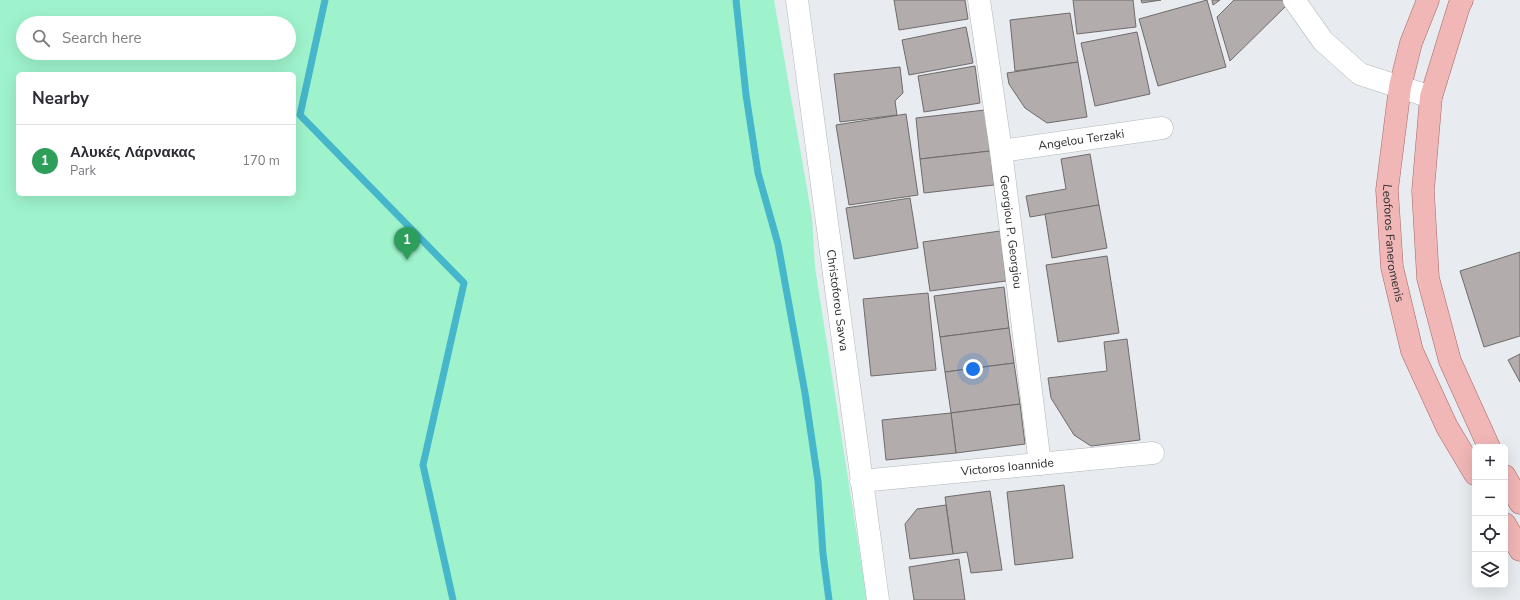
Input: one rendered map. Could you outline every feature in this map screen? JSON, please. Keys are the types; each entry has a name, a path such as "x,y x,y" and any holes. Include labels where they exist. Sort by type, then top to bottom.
{"main road":[{"name":"Leoforos Faneromenis","path":"1428,0 1411,44 1400,87 1387,190 1392,267 1412,351 1447,427 1472,469"},
{"path":"1462,0 1431,98 1423,191 1428,278 1450,361 1488,444"},
{"path":"1507,480 1520,503"}],"street":[{"name":"Christoforou Savva","path":"797,0 878,600"},
{"name":"Georgiou P. Georgiou","path":"979,0 1001,151 1040,464"},
{"path":"1294,0 1323,41 1360,74 1431,98"},
{"name":"Angelou Terzaki","path":"1001,151 1162,128"},
{"name":"Victoros Ioannide","path":"861,481 1153,453"}],"green space":[{"path":"0,0 774,0 812,217 815,267 867,600 0,600"}],"building":[{"path":"894,0 965,0 968,19 899,30"},
{"path":"1073,0 1133,0 1136,27 1077,34"},
{"path":"1141,0 1161,0 1142,3"},
{"path":"1207,0 1226,67 1158,86 1139,19"},
{"path":"1212,0 1220,0 1213,5"},
{"path":"1234,0 1286,0 1289,3 1230,61 1217,17"},
{"path":"1070,13 1078,62 1015,71 1010,20"},
{"path":"966,27 973,63 909,75 902,40"},
{"path":"1137,32 1150,94 1095,106 1081,43"},
{"path":"1078,62 1087,117 1047,123 1025,108 1009,84 1007,73"},
{"path":"975,66 980,103 924,112 918,76"},
{"path":"900,67 903,93 895,101 897,115 840,122 834,74"},
{"path":"985,110 990,151 920,159 916,118"},
{"path":"906,114 918,195 849,205 836,125"},
{"path":"990,151 994,185 924,193 920,159"},
{"path":"1090,154 1099,205 1030,217 1026,196 1066,189 1061,159"},
{"path":"910,198 918,248 854,259 846,208"},
{"path":"1099,205 1107,248 1052,258 1045,214"},
{"path":"1000,231 1006,281 930,291 923,242"},
{"path":"1520,252 1520,336 1484,347 1460,271"},
{"path":"1107,256 1119,333 1058,342 1046,265"},
{"path":"1004,287 1009,328 940,337 934,296"},
{"path":"928,293 936,370 871,376 863,299"},
{"path":"1009,328 1014,363 945,372 940,337"},
{"path":"1127,339 1140,440 1091,446 1074,435 1051,398 1048,378 1107,371 1104,342"},
{"path":"1520,354 1520,382 1508,360"},
{"path":"1014,363 1020,404 951,413 945,372"},
{"path":"1020,404 1025,444 956,453 951,413"},
{"path":"951,413 956,453 886,460 882,420"},
{"path":"1064,485 1073,558 1015,565 1007,492"},
{"path":"990,491 1002,570 971,573 967,552 953,554 945,497"},
{"path":"946,505 953,554 910,559 905,524 917,509"},
{"path":"959,559 965,600 914,600 909,567"}],"waterway":[{"path":"325,0 300,115 464,283 423,465 453,600"},
{"path":"736,0 746,95 758,173 778,244 805,393 818,481 823,554 829,600"}],"place":[{"name":"Αλυκές Λάρνακας","path":"407,260"}]}
